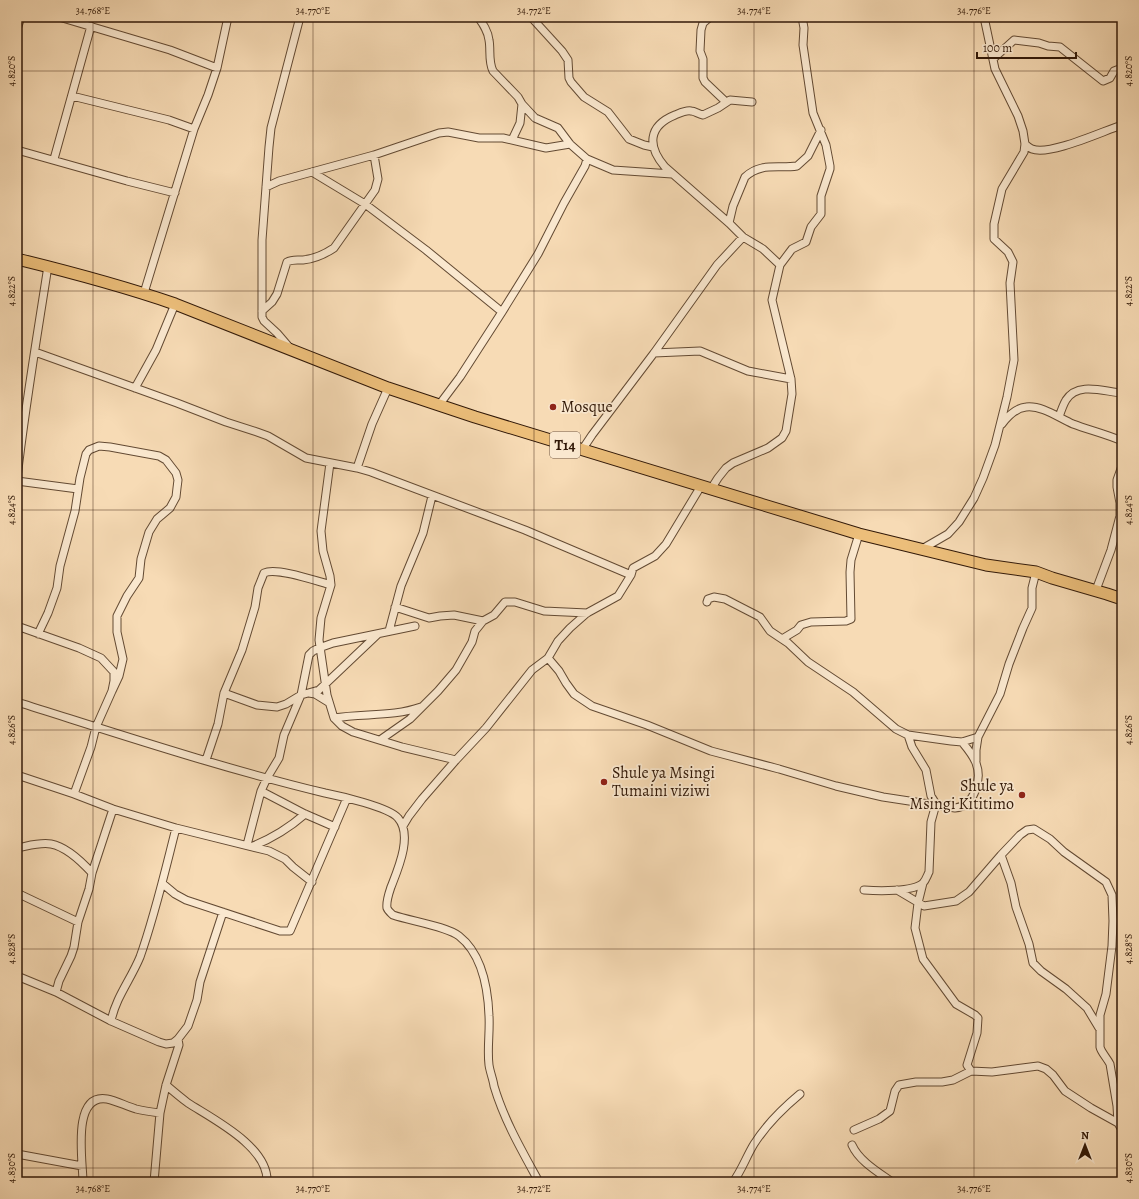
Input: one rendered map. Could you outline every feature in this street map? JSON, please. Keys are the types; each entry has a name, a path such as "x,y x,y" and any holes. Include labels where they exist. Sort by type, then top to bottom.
{"highway":[{"name":"T14","path":"17,259 74,272 144,293 388,388 582,450 858,534 986,565 1036,572 1122,599"}],"street":[{"path":"17,29 21,17"},
{"path":"59,17 170,50 217,68"},
{"path":"144,293 194,129 217,68 228,17"},
{"path":"291,350 277,333 264,321 262,311 262,240 266,167 271,128 300,17"},
{"path":"478,17 489,39 490,66 535,118 558,128 570,144 588,159 613,170 672,174"},
{"path":"531,17 562,51 568,60 569,78 584,97 608,112 629,139 644,146 653,147"},
{"path":"710,17 703,23 701,30 700,51 703,59 704,80 726,102"},
{"path":"403,826 422,799 486,728 532,670 548,658 558,641 570,628 587,613 618,596 631,575 633,568 655,556 666,544 706,488 718,478 726,468 733,463 768,448 782,438 786,431 792,394 791,379 772,300 780,265 792,249 806,242 811,227 821,214 821,196 830,169 826,145 813,113 803,45 804,28 802,17"},
{"path":"922,549 948,534 959,522 981,484 1001,426 1014,360 1010,284 1013,262 1008,252 994,239 994,224 1002,190 1024,152 1025,144 1022,125 998,77 984,17"},
{"path":"54,159 91,26"},
{"path":"993,59 1011,41 1017,40 1063,48 1103,81 1110,78 1114,71 1122,68"},
{"path":"72,96 169,120 194,129"},
{"path":"752,102 735,99 726,102 718,108 703,115 689,111 667,118 654,130 652,139 653,147 659,160 672,174 743,237 763,249 780,265"},
{"path":"512,140 520,123 522,104"},
{"path":"1025,144 1031,149 1035,150 1060,148 1122,125"},
{"path":"729,223 733,206 745,177 760,168 772,166 797,166 808,156 821,130"},
{"path":"266,187 278,181 374,155 439,133 448,132 479,138 512,140 546,148 570,144"},
{"path":"17,150 54,159 127,181 175,192"},
{"path":"262,311 272,302 277,294 287,262 314,258 334,248 375,190 378,180 374,155"},
{"path":"439,405 460,377 538,254 588,159"},
{"path":"312,172 365,204 426,250 502,312"},
{"path":"582,450 717,265 743,237"},
{"path":"17,478 24,416 48,266"},
{"path":"135,388 156,350 175,304"},
{"path":"654,352 700,351 748,371 791,379"},
{"path":"35,352 268,436 306,458 357,468 525,530 631,575"},
{"path":"357,468 372,424 388,388"},
{"path":"1059,417 1066,400 1075,391 1087,389 1122,393"},
{"path":"1001,426 1007,417 1012,413 1026,407 1042,410 1073,424 1104,434 1122,442"},
{"path":"38,634 48,613 57,588 60,566 75,511 78,489 86,454 89,450 99,446 159,456 166,460 176,473 178,480 176,497 170,508 157,519 149,532 140,559 139,578 117,616 117,632 123,659 119,676 96,727 91,747 74,794"},
{"path":"330,463 321,531 323,551 331,585 320,624 319,648 328,702 334,718 342,726 353,732 402,747 456,760"},
{"path":"1096,590 1111,550 1120,516 1117,480 1122,466"},
{"path":"17,482 78,489"},
{"path":"389,631 404,578 423,533 432,496"},
{"path":"782,639 801,626 811,622 846,621 851,619 850,572 851,560 858,534"},
{"path":"206,760 218,724 224,693 242,650 258,588 264,574 273,571 297,575 331,585"},
{"path":"548,658 555,664 574,694 592,706 647,724 711,751 779,768 836,786 883,797 956,808 962,807 967,803 975,791 978,778 976,750 978,737 997,700 1023,628 1032,608 1032,588 1036,572"},
{"path":"706,602 711,598 719,598 750,611 760,617 770,631 782,639 808,662 853,692 889,724 908,734 939,740 962,742 978,737"},
{"path":"380,740 404,724 438,691 456,670 472,642 477,628 483,621 494,615 505,602 516,602 544,611 587,613"},
{"path":"395,607 429,618 454,616 483,621"},
{"path":"17,626 79,648 101,658 114,672 112,691"},
{"path":"250,846 262,791 267,778 279,758 284,735 301,695 309,655 312,651 389,631 415,626"},
{"path":"224,693 257,706 277,707 286,704 301,695 319,690 340,668 378,634"},
{"path":"309,693 315,694 328,702"},
{"path":"17,702 267,778 347,798 390,812 398,818 403,826 404,849 387,902 388,909 393,915 449,930 458,935 473,952 481,967 486,996 489,1016 489,1065 496,1091 506,1119 539,1182"},
{"path":"334,718 405,712 421,707"},
{"path":"908,734 912,747 926,770 930,796 936,804"},
{"path":"962,742 976,763"},
{"path":"17,775 74,794 113,810 274,853 285,859 312,882"},
{"path":"262,791 305,814 335,827"},
{"path":"162,884 186,900 280,931 290,931 347,798"},
{"path":"936,804 931,822 929,872 923,883 918,903 915,928 923,959 956,1004 978,1018 975,1041 967,1065 971,1071"},
{"path":"56,992 73,951 78,922 92,873 113,810"},
{"path":"250,846 281,833 305,814"},
{"path":"111,1021 117,1001 136,966 146,939 176,828"},
{"path":"896,890 924,906 956,901 963,897 980,881 1001,855 1027,830 1034,829 1050,839 1074,859 1106,882 1112,895 1112,941 1108,980 1100,1015 1100,1050 1108,1058 1110,1064 1120,1126"},
{"path":"17,848 53,844 75,857 92,873"},
{"path":"1001,855 1011,883 1016,907 1029,944 1033,964 1066,989 1087,1008 1099,1028"},
{"path":"864,890 896,890 917,886 923,883"},
{"path":"17,893 78,922"},
{"path":"17,976 56,992 111,1021 159,1042 166,1044 173,1043 188,1026 197,1000 200,982 223,912"},
{"path":"154,1182 160,1113 166,1085 179,1045 178,1039"},
{"path":"854,1130 879,1119 890,1111 895,1091 899,1085 916,1082 942,1082 953,1080 971,1071 992,1072 1038,1066 1046,1069 1053,1075 1065,1091 1120,1126"},
{"path":"166,1085 186,1102 231,1131 254,1151 266,1170 268,1175 267,1182"},
{"path":"733,1182 754,1144 765,1128 800,1094"},
{"path":"83,1182 81,1141 83,1121 87,1107 90,1103 96,1100 107,1099 137,1109 160,1113"},
{"path":"852,1145 855,1152 861,1158 892,1182"},
{"path":"17,1154 82,1166"}],"place":[{"name":"Mosque","path":"553,407"},
{"name":"Shule ya Msingi Tumaini viziwi","path":"604,782"},
{"name":"Shule ya Msingi Kititimo","path":"1022,795"}]}
